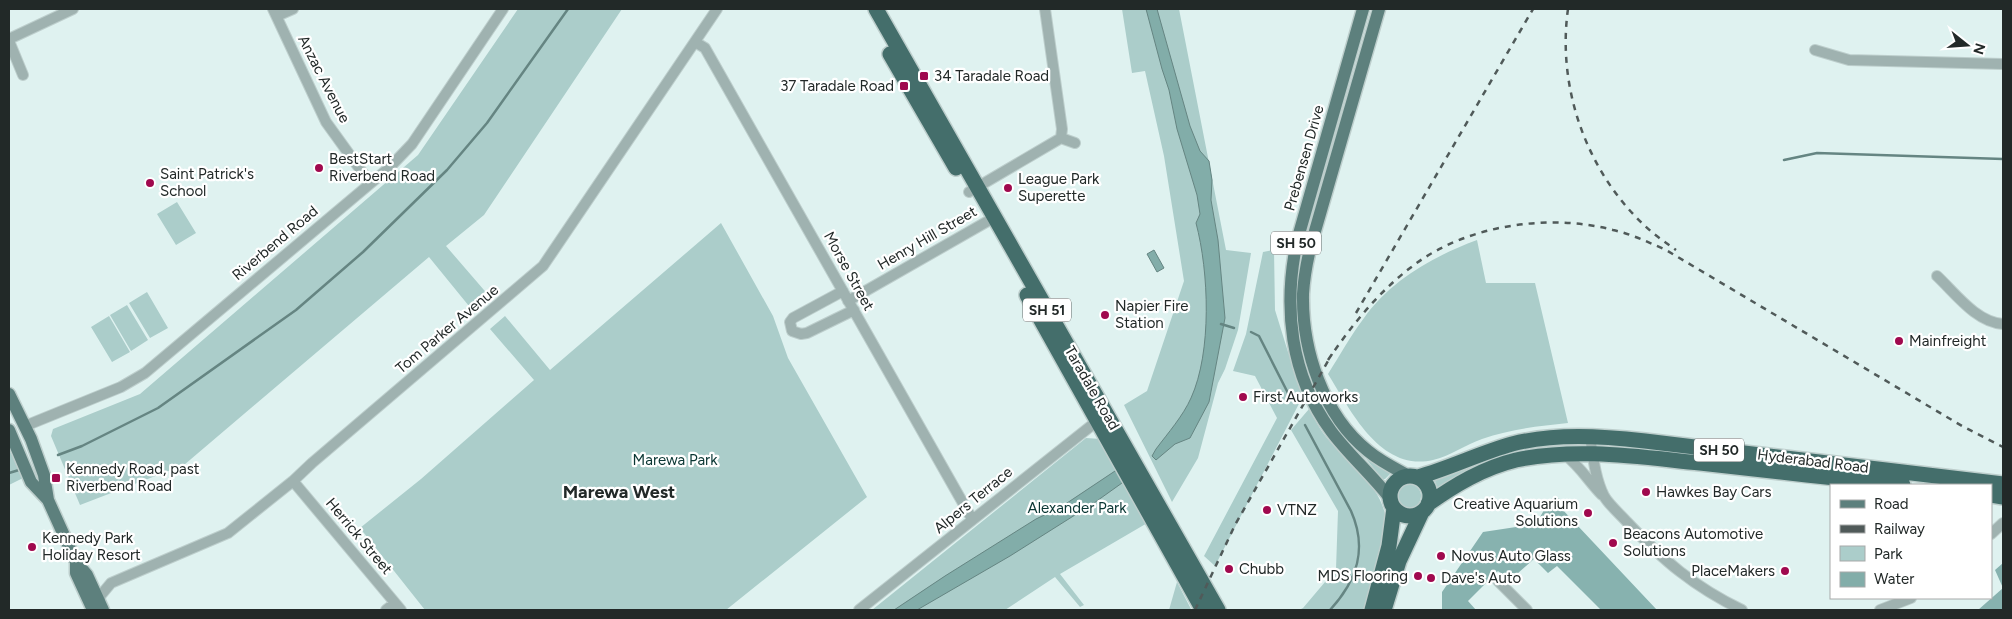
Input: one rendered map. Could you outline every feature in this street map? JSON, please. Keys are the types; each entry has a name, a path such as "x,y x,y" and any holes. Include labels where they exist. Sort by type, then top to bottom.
{"highway":[{"name":"Taradale Road","path":"865,9 973,189"},
{"name":"Taradale Road","path":"876,9 990,220 1102,417 1218,610"},
{"name":"Taradale Road","path":"1102,417 1203,610"},
{"name":"Hyderabad Road","path":"1413,476 1452,467 1476,456 1514,444 1590,436 1655,442 2003,484"},
{"name":"Hyderabad Road","path":"1425,508 1464,480 1496,466 1529,458 1565,454 1592,453 1641,456 1894,484"},
{"name":"SH 50","path":"1391,502 1392,485 1401,477 1413,476 1428,486 1430,492 1425,508"},
{"path":"1391,502 1404,515 1410,516 1425,508"},
{"path":"1372,610 1388,552 1391,502"},
{"path":"1384,610 1399,561 1425,508"}],"main road":[{"name":"Prebensen Drive","path":"1363,9 1297,241 1290,281 1289,313 1291,334 1300,369 1316,406 1331,431 1391,502"},
{"name":"Prebensen Drive","path":"1379,9 1311,245 1305,271 1304,313 1311,360 1336,414 1358,442 1368,451 1413,476"},
{"path":"9,394 25,426 44,474 48,500 76,562 87,574 98,607"},
{"name":"Riverbend Road","path":"9,432 25,426"},
{"path":"9,432 32,482 48,500"},
{"path":"76,562 76,573 98,607"}],"street":[{"path":"23,75 9,40 73,9"},
{"path":"275,12 293,9"},
{"name":"Riverbend Road","path":"25,426 120,387 145,373 390,167 412,144 503,9"},
{"name":"Tom Parker Avenue","path":"112,582 228,533 292,481 543,266 718,9"},
{"path":"1044,9 1062,129 1061,138"},
{"name":"Anzac Avenue","path":"275,12 323,117 370,183"},
{"name":"Morse Street","path":"695,42 705,48 972,519"},
{"path":"1815,50 1849,60 2003,64"},
{"path":"973,189 1061,138 1075,143"},
{"name":"Henry Hill Street","path":"848,301 990,220"},
{"path":"1937,276 1980,316 1992,322 2003,324"},
{"path":"842,291 793,318 790,322 792,331 801,334 807,333 854,310"},
{"name":"Alpers Terrace","path":"859,610 1102,417"},
{"path":"1590,436 1598,479 1605,497"},
{"path":"1565,454 1579,466 1592,485 1650,547 1681,575 1712,595 1742,610"},
{"name":"Herrick Street","path":"292,481 398,606"},
{"path":"1992,533 2003,525"},
{"path":"87,574 96,582 112,582"},
{"path":"1498,581 1527,610"},
{"path":"98,607 101,595 112,582"},
{"path":"1880,610 1908,599"},
{"path":"386,610 398,606"}],"green space":[{"path":"518,9 622,9 484,215 446,246 490,297 473,311 429,257 184,465 80,505 51,436 53,429 140,394 418,155"},
{"path":"1122,9 1179,9 1226,250 1251,253 1238,330 1225,369 1218,383 1198,458 1172,502 1124,405 1147,391 1184,281 1164,156 1145,71 1132,73"},
{"path":"177,202 196,233 176,245 157,214"},
{"name":"Marewa Park","path":"721,223 773,316 788,358 867,497 726,610 425,610 360,528 421,479 534,380 490,329 505,316 550,370"},
{"path":"1477,240 1486,283 1535,283 1568,423 1525,428 1503,433 1476,441 1433,460 1414,461 1397,457 1383,448 1357,421 1328,374 1359,325 1387,292 1429,262"},
{"path":"1274,250 1275,310 1288,352 1305,392 1215,566 1204,556 1277,418 1255,376 1233,371 1246,334 1263,252"},
{"path":"147,292 168,328 150,338 129,303"},
{"path":"127,305 148,340 131,351 110,315"},
{"path":"109,316 130,352 112,362 91,327"},
{"path":"1309,409 1327,438 1372,486 1383,508 1386,531 1379,566 1366,610 1299,610 1303,608 1336,569 1338,511 1291,430"},
{"name":"Alexander Park","path":"1086,438 1101,439 1149,522 1060,574 1084,605 1080,607 1055,577 1005,610 872,610"},
{"path":"1352,441 1390,471 1390,474 1385,479 1382,479"},
{"path":"9,449 23,478 9,485"},
{"path":"1496,458 1437,489 1435,481 1437,478"},
{"path":"1409,484 1414,485 1420,491 1420,501 1414,507 1409,508 1404,507 1398,501 1397,496 1398,491 1404,485"},
{"path":"1177,582 1191,609 1191,610 1169,610"}],"shaded area":[{"path":"1559,498 1561,508 1657,610 1601,610 1557,566 1548,573 1534,559 1509,581 1498,571 1468,601 1476,610 1442,610 1442,592 1483,532 1536,524 1547,505"},
{"path":"2003,563 2003,588 1995,570"},
{"path":"2003,588 2003,610 1978,610 1992,599"}],"water":[{"path":"1146,9 1157,9 1190,126 1200,151 1209,161 1212,180 1211,200 1218,240 1225,318 1209,402 1190,438 1175,444 1156,460 1152,456 1184,411 1198,379 1205,335 1206,288 1204,265 1196,223 1200,214 1197,195 1177,129 1169,90"},
{"path":"1154,250 1164,268 1157,272 1147,254"},
{"path":"1115,471 1122,476 1122,483 1010,556 917,610 894,610 1036,519 1061,507"}],"waterway":[{"path":"58,455 82,446 158,408 296,310 363,252 447,170 487,123 568,9"},
{"path":"1784,160 1817,153 2003,159"},
{"path":"1221,324 1234,328"},
{"path":"1251,332 1259,336 1291,399"},
{"path":"1305,425 1351,511 1359,538 1357,564 1353,576 1347,588 1330,610"},
{"path":"9,473 19,470"}],"railway":[{"path":"1356,313 1533,9"},
{"path":"1568,9 1566,38 1567,68 1580,126 1591,153 1606,179 1623,202 1647,228 1676,250"},
{"path":"1328,360 1357,321 1378,297 1401,275 1435,251 1458,240 1509,226 1536,223 1588,225 1640,238 1666,250 1962,426 2003,447"},
{"path":"1195,610 1235,525 1332,354"}],"place":[{"name":"34 Taradale Road","path":"924,76"},
{"name":"37 Taradale Road","path":"904,86"},
{"name":"BestStart Riverbend Road","path":"319,168"},
{"name":"Saint Patrick's School","path":"150,183"},
{"name":"League Park Superette","path":"1008,188"},
{"name":"Napier Fire Station","path":"1105,315"},
{"name":"Mainfreight","path":"1899,341"},
{"name":"First Autoworks","path":"1243,397"},
{"name":"Kennedy Road, past Riverbend Road","path":"56,478"},
{"name":"Hawkes Bay Cars","path":"1646,492"},
{"name":"VTNZ","path":"1267,510"},
{"name":"Creative Aquarium Solutions","path":"1588,513"},
{"name":"Beacons Automotive Solutions","path":"1613,543"},
{"name":"Kennedy Park Holiday Resort","path":"32,547"},
{"name":"Novus Auto Glass","path":"1441,556"},
{"name":"Chubb","path":"1229,569"},
{"name":"PlaceMakers","path":"1785,571"},
{"name":"MDS Flooring","path":"1418,576"},
{"name":"Dave's Auto","path":"1431,578"}],"district":[{"name":"Marewa West","path":"619,492"}]}
